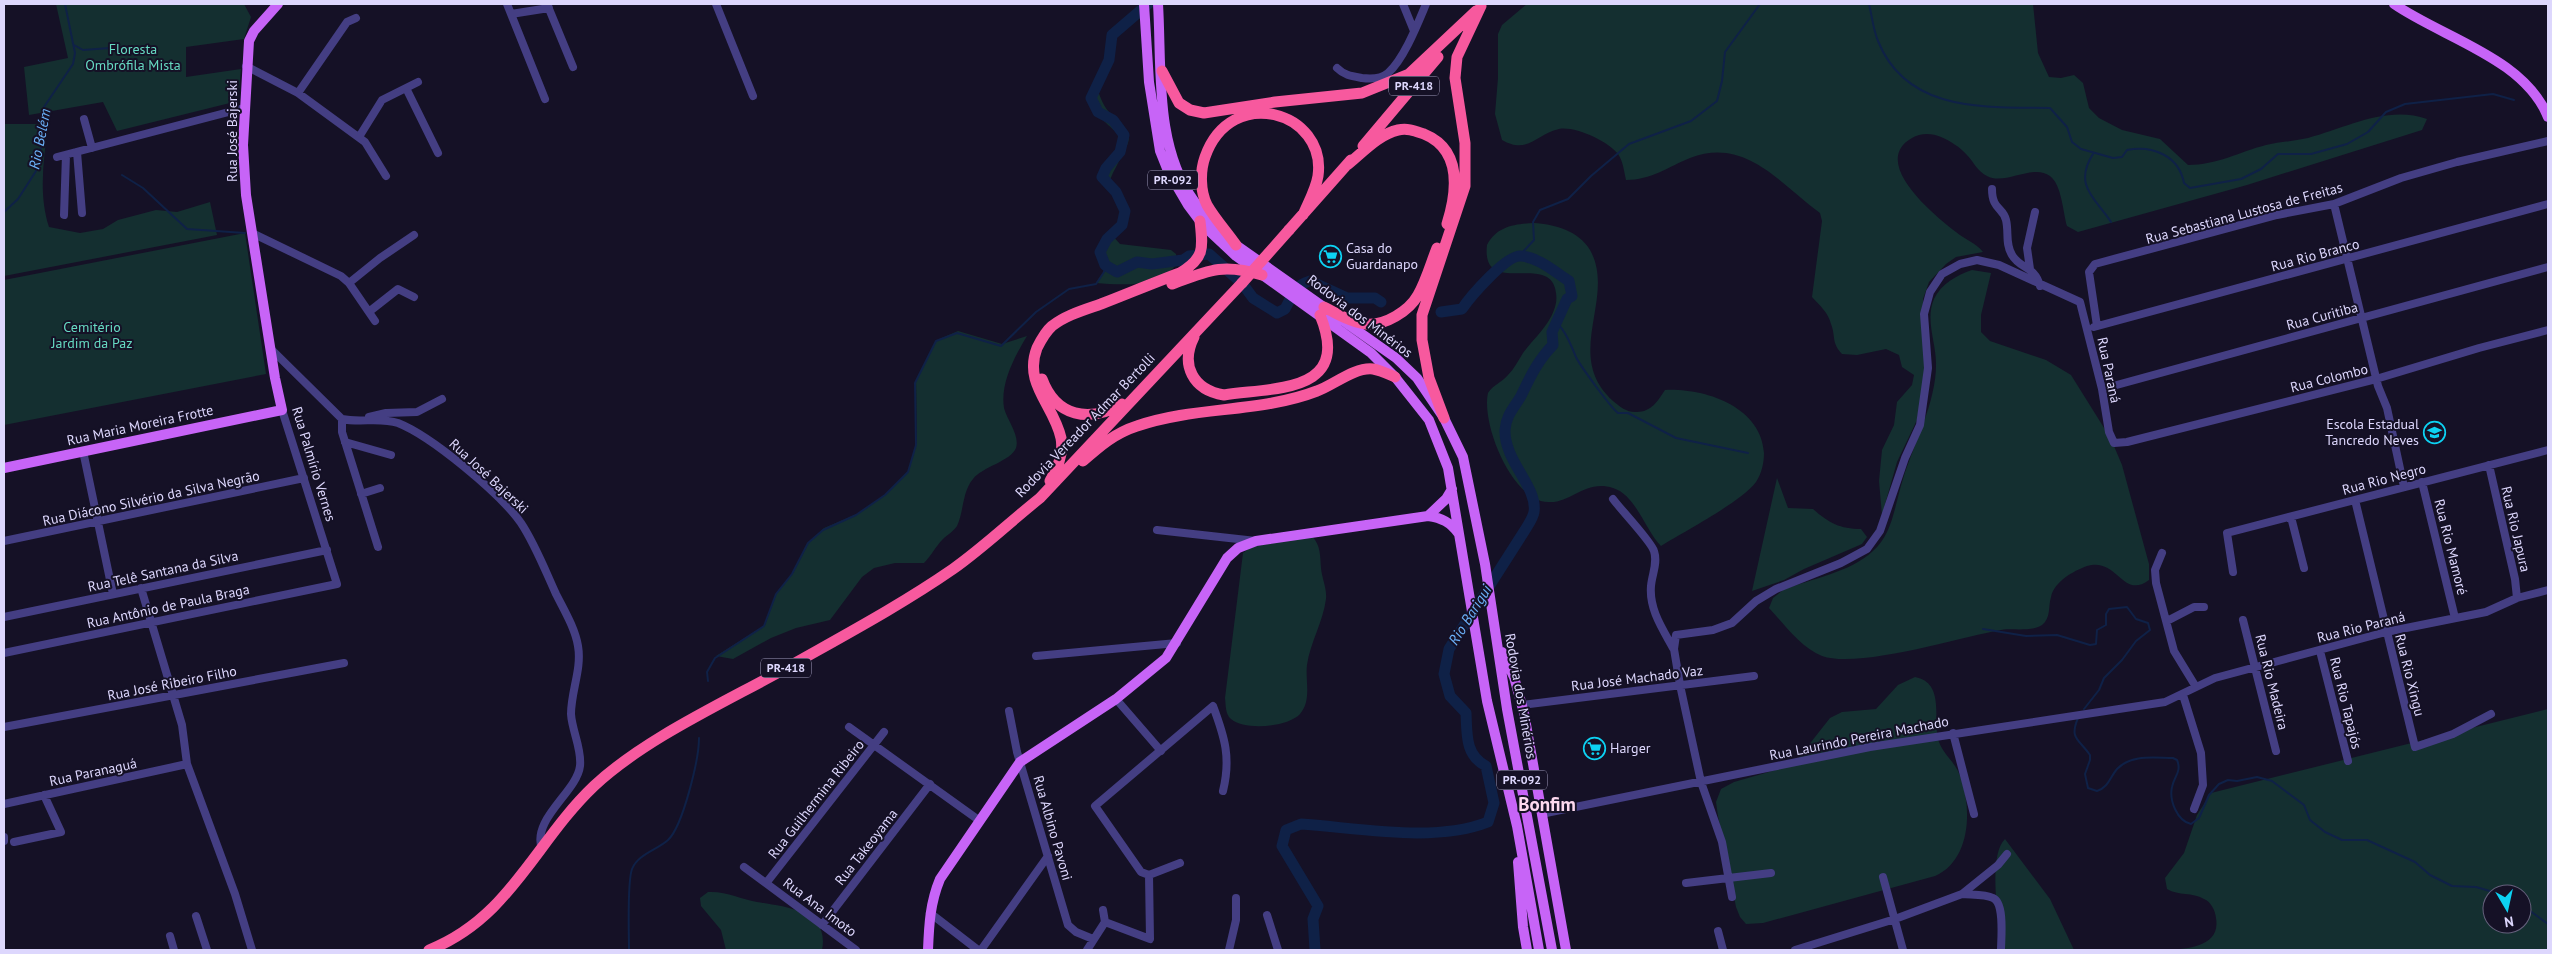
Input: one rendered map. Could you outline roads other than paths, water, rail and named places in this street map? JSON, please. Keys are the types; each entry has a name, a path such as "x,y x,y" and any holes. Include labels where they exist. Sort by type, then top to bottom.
{"highway":[{"path":"1162,71 1179,103 1190,110 1204,113 1275,102 1362,93 1409,74 1483,5"},
{"path":"1444,418 1429,378 1422,340 1422,315 1465,186 1465,143 1454,78 1457,57 1483,5"},
{"name":"Rodovia Vereador Admar Bertolli","path":"429,950 452,941 475,926 507,894 593,787 624,761 902,602 955,568 1040,498 1130,400 1221,307 1347,165 1483,5"},
{"path":"1236,245 1207,204 1202,187 1202,166 1209,148 1230,120 1247,114 1270,113 1286,118 1302,129 1314,147 1318,176 1303,215"},
{"path":"1319,309 1368,324 1388,319 1406,310 1418,295 1448,223 1456,190 1454,170 1446,152 1431,137 1411,129 1397,130 1384,136 1347,165"},
{"path":"1040,498 1060,462 1062,448 1061,437 1037,388 1034,374 1034,357 1040,340 1051,327 1069,316 1180,273 1191,266 1202,250 1200,221"},
{"path":"1130,400 1096,415 1081,415 1062,408 1053,400 1041,376 1040,360 1045,345 1056,332 1071,322 1208,271 1227,267 1262,275"},
{"path":"1198,329 1189,346 1188,368 1194,380 1211,393 1224,395 1302,383 1316,376 1326,364 1329,351 1328,334 1319,309"},
{"path":"1040,498 1106,440 1136,426 1160,420 1294,398 1318,391 1358,371 1373,369 1395,377"}],"main road":[{"name":"Rua José Bajerski","path":"272,350 252,233 243,162 248,50 254,31 278,4"},
{"name":"Rodovia dos Minérios","path":"1144,4 1148,82 1160,151 1168,171 1200,221 1236,256 1262,275 1288,286"},
{"name":"Rodovia dos Minérios","path":"1158,4 1167,134 1182,181 1194,201 1216,227 1236,245 1372,353 1395,377 1429,420 1448,468 1487,701 1517,826 1539,950"},
{"path":"2394,4 2492,57 2529,88 2539,99 2548,117"},
{"name":"Rodovia dos Minérios","path":"1319,309 1396,358 1417,378 1444,418 1463,457 1485,564 1508,709 1552,950"},
{"name":"Rua Palmírio Vernes","path":"272,350 277,391 282,410"},
{"name":"Rua Maria Moreira Frotte","path":"4,468 282,410"},
{"path":"1428,516 1442,504 1452,489"},
{"path":"928,950 933,895 940,879 1020,762 1116,699 1166,658 1177,643 1227,558 1238,548 1256,540 1428,516 1440,518 1451,524 1459,534"},
{"path":"1498,643 1514,677 1522,705 1566,950"},
{"path":"1517,826 1520,890 1527,950"}],"street":[{"path":"507,4 545,99"},
{"path":"716,4 752,96"},
{"path":"1403,4 1414,31"},
{"path":"1336,68 1348,76 1368,79 1382,77 1389,72 1414,31 1426,4"},
{"path":"511,14 548,6 573,67"},
{"path":"298,94 347,22 356,18"},
{"path":"246,66 298,94 359,137 368,145 386,176"},
{"path":"359,137 382,100 418,82"},
{"path":"406,88 438,153"},
{"path":"57,157 244,108"},
{"path":"84,119 92,148"},
{"name":"Rua Sebastiana Lustosa de Freitas","path":"2097,326 2090,272 2095,264 2278,215 2334,204 2401,178 2548,141"},
{"path":"77,152 82,213"},
{"path":"64,215 66,155"},
{"path":"1992,189 1992,199 2007,222 2006,238 2012,256 2035,273 2040,286"},
{"path":"2334,204 2376,379 2387,408 2404,487"},
{"name":"Rua Rio Branco","path":"2088,329 2548,204"},
{"path":"2030,268 2027,248 2034,212"},
{"path":"252,233 332,270 349,283 370,310 375,321"},
{"path":"349,283 380,258 414,235"},
{"path":"1732,897 1718,824 1701,782 1680,685 1674,649 1676,635 1714,630 1732,623 1756,601 1776,589 1841,563 1867,549 1880,531 1904,458 1920,425 1928,368 1924,314 1930,292 1942,274 1960,264 1977,260 1999,265 2040,286"},
{"name":"Rua Curitiba","path":"2102,389 2548,267"},
{"name":"Rua Paraná","path":"2040,286 2080,302 2102,389 2109,432 2114,443"},
{"path":"370,310 398,289 414,297"},
{"name":"Rua Colombo","path":"2114,443 2127,442 2376,379 2479,348 2548,330"},
{"path":"272,350 342,419 342,432 378,548"},
{"path":"358,421 378,415 416,412 442,399"},
{"name":"Rua Palmírio Vernes","path":"282,410 338,584"},
{"name":"Rua José Bajerski","path":"342,419 391,421 409,428 456,460 508,508 522,524 570,623 578,647 579,661 571,711 581,764 579,773 558,802 542,831 540,842 542,849"},
{"path":"345,442 391,455"},
{"name":"Rua Rio Negro","path":"2233,572 2227,533 2548,450"},
{"path":"83,452 114,594"},
{"name":"Rua Rio Japura","path":"2489,465 2516,579 2517,598"},
{"name":"Rua Diácono Silvério da Silva Negrão","path":"4,541 304,478"},
{"name":"Rua Rio Mamoré","path":"2422,482 2455,618"},
{"path":"361,494 380,488"},
{"path":"1613,499 1654,550 1655,568 1651,585 1651,599 1656,618 1674,649"},
{"name":"Rua Rio Xingu","path":"2355,500 2386,632 2416,747 2453,734 2491,714"},
{"path":"2291,517 2304,568"},
{"path":"1157,530 1256,540"},
{"name":"Rua Telê Santana da Silva","path":"4,617 327,550"},
{"path":"2162,554 2155,570 2156,583 2174,651 2196,687"},
{"name":"Rua Antônio de Paula Braga","path":"4,653 338,584"},
{"path":"141,588 174,695 184,734 187,764 235,894 252,950"},
{"name":"Rua Rio Paraná","path":"2183,695 2215,678 2386,632 2486,612 2517,598 2548,592"},
{"path":"2167,622 2194,608 2204,607"},
{"name":"Rua Rio Madeira","path":"2243,620 2276,751"},
{"path":"1036,656 1177,643"},
{"name":"Rua Rio Tapajós","path":"2320,651 2348,761"},
{"name":"Rua José Ribeiro Filho","path":"4,727 344,663"},
{"name":"Rua José Machado Vaz","path":"1522,705 1754,676"},
{"path":"2183,695 2201,753 2203,785 2194,809"},
{"name":"Rua Laurindo Pereira Machado","path":"1541,814 1861,748 2147,706 2183,695"},
{"path":"1116,699 1160,751"},
{"path":"1180,863 1149,875 1141,872 1095,806 1213,706 1223,732 1228,765 1222,791"},
{"name":"Rua Albino Pavoni","path":"1009,711 1020,762 1068,925 1076,932 1093,939"},
{"path":"849,727 980,821"},
{"name":"Rua Guilhermina Ribeiro","path":"767,882 884,732"},
{"path":"1953,733 1974,814"},
{"name":"Rua Paranaguá","path":"4,804 187,764"},
{"name":"Rua Takeoyama","path":"822,925 930,784"},
{"path":"14,842 61,832 44,795"},
{"path":"1795,950 1813,948 1962,894 1998,865 2007,854"},
{"path":"930,913 979,950 1048,856"},
{"name":"Rua Ana Imoto","path":"744,867 767,882 856,950"},
{"path":"1686,883 1729,880 1771,873"},
{"path":"1105,922 1150,939 1149,875"},
{"path":"1882,877 1903,950"},
{"path":"1962,894 1993,898 1998,901 2000,909 2001,950"},
{"path":"1229,950 1236,920 1236,898"},
{"path":"1087,950 1105,922 1103,910"},
{"path":"1267,915 1278,950"},
{"path":"196,916 207,950"},
{"path":"1718,931 1723,950"},
{"path":"170,936 174,950"}],"waterway":[{"name":"Rio Belém","path":"4,212 18,199 36,171 43,138 44,107 73,64 75,53 65,4"},
{"name":"Rio Barigui","path":"1148,4 1112,35 1109,60 1091,98 1098,112 1113,120 1124,135 1120,152 1106,168 1102,177 1116,192 1125,211 1122,225 1107,239 1100,252 1105,265 1117,272 1137,262 1152,264 1209,254 1242,283 1253,298 1277,313 1285,309 1297,288 1310,281 1347,298 1375,298 1381,302"},
{"path":"1520,255 1534,240 1533,222 1540,210 1568,199 1591,176 1629,144 1691,121 1717,101 1722,81 1725,52 1760,4"},
{"path":"1869,4 1876,36 1891,65 1908,82 1928,94 1950,101 1975,105 2050,108 2067,127 2072,142 2081,149 2113,158 2122,157 2127,150 2146,149 2155,151 2171,159 2177,166 2184,183 2190,188 2241,179 2261,169 2278,154 2311,154 2347,144 2368,132 2386,112 2405,104 2493,94 2514,100"},
{"path":"74,45 83,50 110,48 131,53"},
{"path":"2093,154 2085,174 2088,191 2111,222"},
{"path":"122,175 143,188 187,229 245,233"},
{"name":"Rio Barigui","path":"1315,950 1313,919 1318,906 1282,846 1286,830 1301,824 1372,831 1445,832 1488,822 1494,803 1486,766 1474,756 1468,743 1466,713 1450,696 1444,674 1449,649 1525,530 1534,512 1531,493 1510,452 1505,430 1509,416 1535,369 1553,345 1552,332 1567,299 1572,296 1569,281 1540,262 1521,256 1515,257 1498,269 1480,286 1462,309 1441,312"},
{"path":"708,681 707,672 715,658 764,626 776,594 792,574 808,543 823,530 856,515 885,495 908,472 916,445 915,383 936,341 957,333 1001,346 1036,312 1069,289 1096,284 1104,272 1105,265"},
{"path":"1557,323 1566,335 1583,368 1602,395 1618,413 1628,413 1676,438 1748,453"},
{"path":"1983,629 2026,636 2057,635 2090,645 2096,644 2097,630 2106,625 2106,614 2109,609 2127,607 2136,619 2148,623 2150,630 2136,641 2122,660 2104,678 2099,690 2084,709"},
{"path":"2078,718 2075,725 2075,735 2090,755 2085,774 2088,788 2097,791 2101,789 2107,784 2117,769 2129,761 2144,758 2173,758 2177,760 2179,768 2171,792 2173,804 2182,819 2191,824 2199,818 2209,795 2219,784 2228,780 2237,781 2257,777 2272,781 2304,805 2310,820 2325,832 2342,840 2367,840 2415,862 2430,875 2452,886 2482,889"},
{"path":"629,950 629,896 632,869 639,860 664,844 674,832 689,792 699,738"},
{"path":"2532,912 2548,924"}],"place":[{"name":"Casa do Guardanapo","path":"1330,256"},
{"name":"Escola Estadual Tancredo Neves","path":"2435,432"},
{"name":"Harger","path":"1594,748"}],"district":[{"name":"Bonfim","path":"1547,804"}],"park label":[{"name":"Floresta Ombrófila Mista","path":"133,58"},
{"name":"Cemitério Jardim da Paz","path":"92,336"}]}
